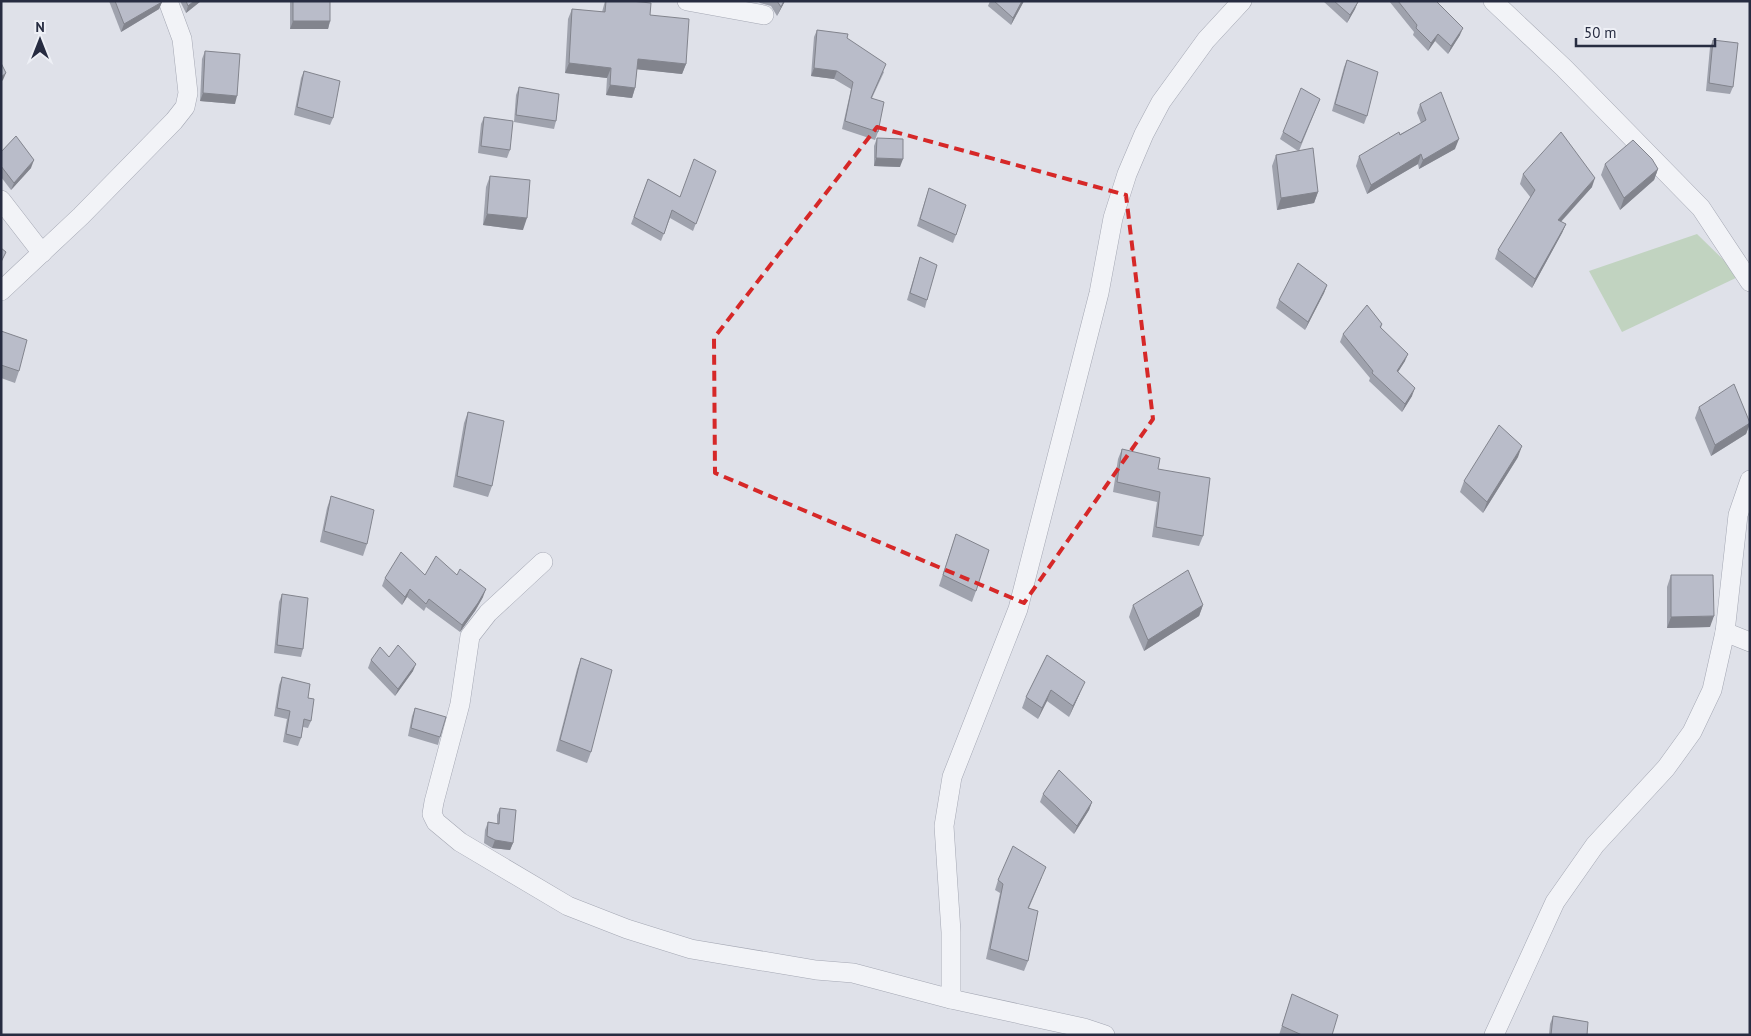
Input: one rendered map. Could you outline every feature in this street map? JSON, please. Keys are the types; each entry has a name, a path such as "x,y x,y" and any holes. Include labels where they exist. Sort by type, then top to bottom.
{"street":[{"path":"1,292 87,210 174,121 185,107 188,93 182,39 168,1"},
{"path":"687,1 764,15"},
{"path":"951,999 951,932 944,826 951,785 1018,609 1099,293 1113,218 1127,174 1140,142 1161,102 1206,40 1242,1"},
{"path":"1493,1 1564,68 1701,208 1750,282"},
{"path":"1,200 42,253"},
{"path":"1494,1035 1555,902 1595,846 1666,768 1692,732 1712,690 1725,632 1750,480"},
{"path":"543,562 488,613 470,636 460,704 434,802 432,814 436,822 460,842 568,906 627,929 691,949 816,970 853,973 951,999 1084,1028 1105,1035"},
{"path":"1725,632 1750,642"}],"highlighted area":[{"path":"877,127 1126,195 1153,419 1024,603 715,473 714,338"}],"green space":[{"path":"1697,234 1740,276 1622,332 1589,271"}],"building":[{"path":"115,1 162,1 162,2 124,24"},
{"path":"186,1 194,1 188,6"},
{"path":"293,1 330,1 330,21 293,21"},
{"path":"606,1 651,3 650,15 689,19 686,64 638,59 635,88 610,85 611,68 569,63 572,9 605,12"},
{"path":"777,1 784,1 781,7"},
{"path":"994,1 1022,1 1013,18"},
{"path":"1334,1 1357,1 1358,2 1350,15"},
{"path":"1398,1 1436,1 1463,28 1451,46 1438,34 1431,43 1416,28 1417,25"},
{"path":"817,30 848,34 847,38 886,64 871,98 884,102 878,132 845,121 853,82 837,71 814,68"},
{"path":"1713,40 1738,43 1733,87 1709,83"},
{"path":"205,51 240,54 237,96 203,93"},
{"path":"1347,60 1378,72 1367,116 1335,104"},
{"path":"1,63 6,73 1,77"},
{"path":"304,71 340,81 333,118 297,107"},
{"path":"519,87 559,94 556,121 516,115"},
{"path":"1301,88 1320,99 1301,143 1283,132"},
{"path":"1441,92 1459,139 1423,160 1421,154 1371,185 1359,156 1399,132 1400,135 1426,120 1420,104"},
{"path":"484,117 513,121 510,150 481,146"},
{"path":"1561,132 1595,178 1558,220 1566,224 1535,279 1498,250 1535,190 1523,174"},
{"path":"16,136 34,160 14,183 1,166 1,152"},
{"path":"877,138 903,139 903,159 876,158"},
{"path":"1633,140 1652,159 1658,169 1624,198 1605,164"},
{"path":"1313,148 1318,192 1281,198 1276,155"},
{"path":"694,159 716,171 696,224 672,210 664,234 634,217 648,179 680,197"},
{"path":"490,176 530,180 527,218 487,214"},
{"path":"929,188 966,205 956,235 920,219"},
{"path":"1,248 6,252 1,262"},
{"path":"920,257 937,265 927,300 910,293"},
{"path":"1298,263 1327,285 1308,322 1279,300"},
{"path":"1367,305 1382,324 1380,327 1408,354 1397,371 1415,388 1405,404 1372,373 1373,371 1343,334"},
{"path":"1,331 27,340 19,371 1,365"},
{"path":"1734,384 1750,423 1715,445 1699,407"},
{"path":"468,412 504,421 492,486 457,476"},
{"path":"1499,425 1522,446 1487,502 1464,481"},
{"path":"1122,449 1160,458 1158,469 1210,478 1203,536 1156,527 1160,492 1117,482"},
{"path":"331,496 374,510 367,544 324,531"},
{"path":"956,534 989,550 976,591 943,575"},
{"path":"401,552 425,575 436,556 457,575 460,569 486,589 462,625 429,599 426,604 410,589 405,597 385,578"},
{"path":"1188,570 1203,605 1148,640 1133,605"},
{"path":"1671,575 1713,575 1714,616 1671,617"},
{"path":"282,594 308,598 303,649 277,645"},
{"path":"398,645 416,664 398,689 371,660 380,647 389,657"},
{"path":"1047,655 1085,682 1073,706 1051,690 1042,708 1026,697"},
{"path":"581,658 612,670 591,752 560,740"},
{"path":"282,677 310,684 308,698 314,699 311,721 304,719 301,738 286,734 290,711 277,708"},
{"path":"415,708 446,717 440,737 411,728"},
{"path":"1059,770 1092,802 1077,826 1043,794"},
{"path":"500,808 516,810 513,843 495,840 487,836 488,822 499,824"},
{"path":"1013,846 1046,867 1028,908 1038,911 1028,961 990,949 1003,884 998,880"},
{"path":"1292,994 1338,1015 1332,1035 1302,1035 1282,1026"},
{"path":"1553,1016 1588,1022 1587,1035 1551,1035"}]}
